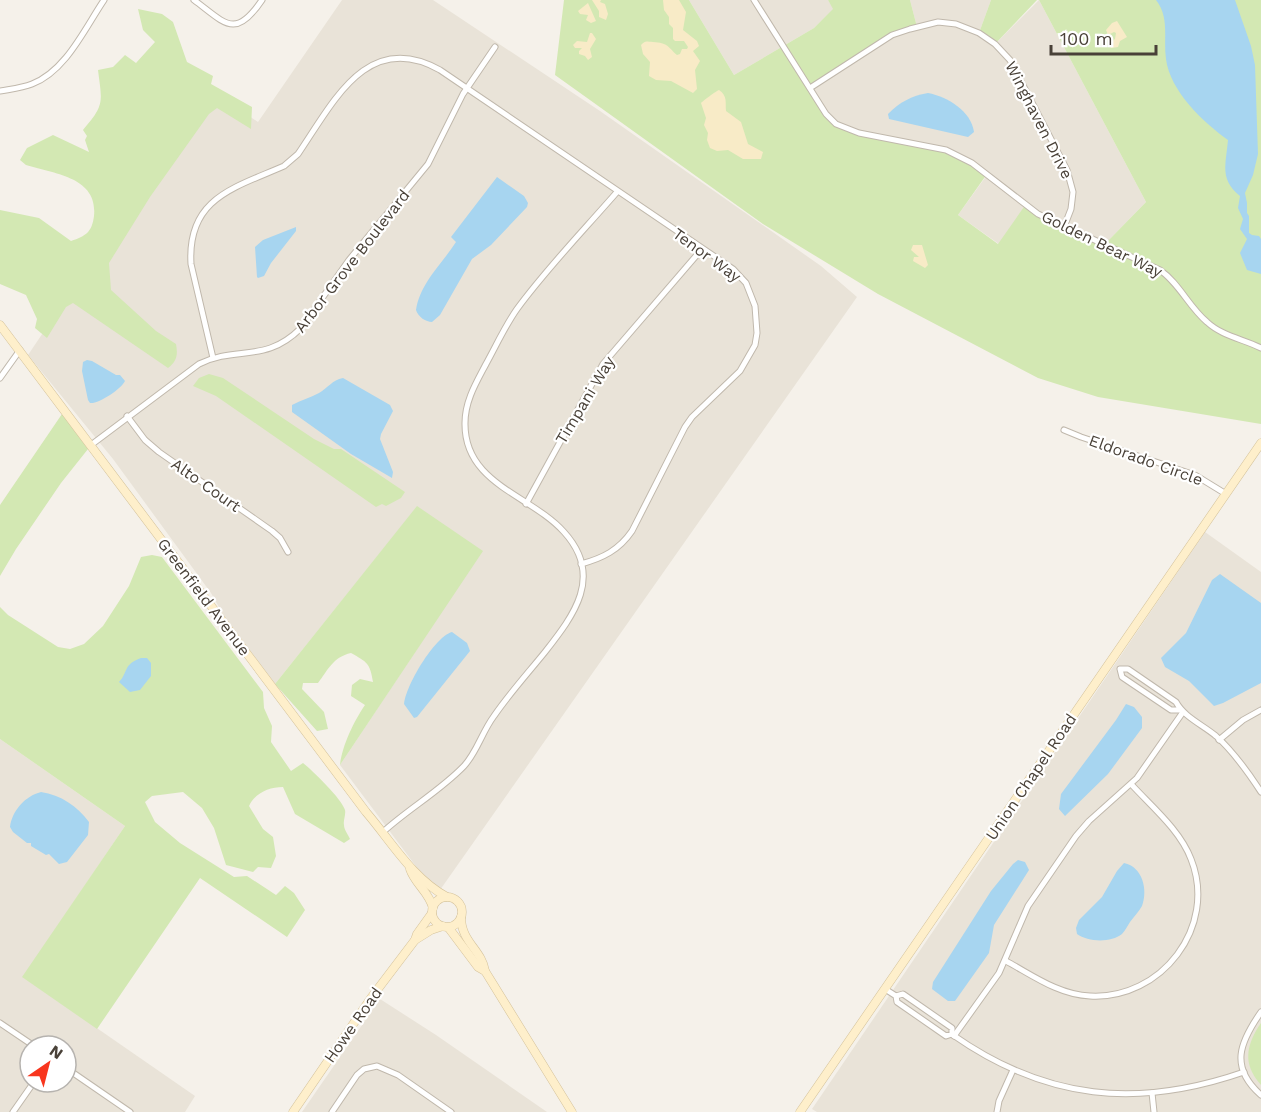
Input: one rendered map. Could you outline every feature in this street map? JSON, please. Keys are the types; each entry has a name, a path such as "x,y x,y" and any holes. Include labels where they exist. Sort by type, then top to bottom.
{"main road":[{"name":"Greenfield Avenue","path":"0,325 382,832 410,867 432,889 447,897"},
{"name":"Union Chapel Road","path":"800,1112 1261,443"},
{"name":"Greenfield Avenue","path":"410,867 413,877 428,893 433,911"},
{"path":"484,971 483,963 464,936 459,903 447,897 438,900 433,911 436,922 446,927 478,967 484,971 572,1112"},
{"name":"Howe Road","path":"293,1112 371,998 415,940 433,911"},
{"path":"446,927 455,925 461,917"},
{"name":"Howe Road","path":"415,940 431,930 446,927"}],"street":[{"path":"0,90 20,88 52,72 68,54 104,0"},
{"path":"194,0 224,22 243,22 250,17 262,0"},
{"name":"Golden Bear Way","path":"754,0 826,114 836,124 859,133 946,150 972,163 1038,214 1160,270 1197,313 1215,329 1261,348"},
{"name":"Winghaven Drive","path":"810,88 892,35 910,29 938,22 956,24 979,33 996,44 1010,60 1067,170 1073,192 1071,209 1064,227"},
{"name":"Arbor Grove Boulevard","path":"91,445 190,369 213,358 271,349 282,344 301,328 349,260 428,164 466,88 495,47"},
{"name":"Tenor Way","path":"213,358 190,264 195,227 208,206 226,190 291,161 346,85 370,65 390,59 417,60 440,70 733,269 746,283 755,306 757,320 755,345 740,371 684,427 632,531 624,542 602,558 581,564"},
{"path":"382,832 468,762 494,716 572,617 581,594 581,564 564,532 487,476 474,460 469,451 465,433 466,406 513,315 617,192"},
{"name":"Timpani Way","path":"526,504 603,364 702,249"},
{"path":"0,378 20,350"},
{"name":"Alto Court","path":"127,416 151,446 280,537 288,552"},
{"name":"Eldorado Circle","path":"1064,430 1195,475 1226,494"},
{"path":"1110,662 1120,669 1128,669 1176,702 1182,711 1230,750 1261,792"},
{"path":"1120,669 1122,676 1171,710 1182,711"},
{"path":"1220,740 1244,720 1261,710"},
{"path":"953,1035 999,974 1028,906 1076,836 1144,770 1182,711"},
{"path":"1006,961 1067,992 1101,996 1130,991 1147,983 1178,957 1193,928 1198,893 1196,877 1186,849 1178,835 1131,784"},
{"path":"885,989 896,996 897,1002 946,1036 953,1035 978,1053 1012,1070 1042,1081 1077,1089 1112,1094 1152,1093 1206,1084 1244,1071"},
{"path":"896,996 903,994 952,1028 953,1035"},
{"path":"1261,1012 1243,1042 1241,1052 1244,1071 1251,1085 1261,1095"},
{"path":"0,1023 18,1035"},
{"path":"332,1112 357,1075 364,1069 377,1066 398,1075 451,1112"},
{"path":"997,1112 999,1101 1012,1070"},
{"path":"78,1076 130,1112"},
{"path":"1152,1093 1154,1112"},
{"path":"14,1112 26,1094"},
{"path":"436,1112 441,1105"}],"shaded area":[{"path":"342,0 433,0 600,111 821,266 857,297 440,890 424,877 340,765 482,551 417,507 275,684 113,459 28,355 208,88 258,122"},
{"path":"689,0 828,0 834,9 814,28 734,75"},
{"path":"910,0 991,0 979,33 995,44 1039,0 1146,202 1104,245 999,244 958,215 987,175 905,144 836,124 810,88 892,35 917,27"},
{"path":"1205,532 1261,572 1261,1112 817,1112 812,1109"},
{"path":"0,739 125,826 23,977 195,1096 185,1112 0,1112"},
{"path":"380,999 436,1035 547,1112 302,1112"}],"green space":[{"path":"564,0 689,0 734,75 814,28 833,9 828,0 910,0 917,27 892,35 810,88 826,114 836,124 859,133 946,150 987,174 958,215 998,244 1026,204 1038,214 1104,245 1146,202 1039,0 1261,0 1261,424 1098,397 1038,378 878,294 763,224 555,75"},
{"path":"991,0 1037,0 995,44 979,33"},
{"path":"138,9 162,14 173,22 187,62 213,76 211,84 252,107 251,129 217,108 209,114 150,197 109,263 111,290 156,331 176,344 176,358 168,368 73,303 66,307 47,338 35,328 37,319 26,295 0,284 0,210 39,218 71,241 90,230 94,216 93,203 89,193 82,185 61,175 26,165 20,160 27,148 53,135 89,152 85,140 87,136 83,130 95,115 100,103 98,70 113,67 125,55 136,63 155,42 143,30"},
{"path":"209,374 223,378 314,439 334,449 341,449 405,492 401,498 386,506 382,504 376,507 216,396 193,386 199,378"},
{"path":"62,414 88,449 61,483 0,576 0,505"},
{"path":"417,506 483,551 340,765 349,734 365,705 351,696 352,685 360,679 373,682 367,664 351,653 335,661 318,683 303,683 302,689 324,712 328,729 317,731 275,684"},
{"path":"152,555 162,557 263,692 264,708 272,726 271,742 291,771 303,763 339,799 345,810 344,827 350,839 344,843 295,814 283,787 273,788 259,794 249,806 263,829 273,837 276,856 271,868 258,867 253,872 226,865 214,828 202,808 183,792 152,796 145,802 155,822 180,843 234,877 247,876 276,895 285,886 294,893 305,910 287,937 200,878 97,1029 22,977 125,826 0,739 0,607 8,615 58,647 70,649 84,644 103,626 129,586 141,557"},
{"path":"1261,1023 1261,1085 1251,1070 1248,1054 1252,1039"}],"sand":[{"path":"592,0 601,0 600,2 605,4 608,14 606,20 599,17 599,11"},
{"path":"663,0 679,0 686,12 683,30 697,41 699,46 693,51 700,61 695,70 697,89 693,93 671,81 656,80 649,76 650,62 643,54 641,45 644,42 665,44 677,55 682,49 688,47 684,41 673,39 673,28 664,10"},
{"path":"588,3 596,21 591,23 586,20 588,15 580,14 578,11"},
{"path":"1117,21 1127,37 1120,41 1118,47 1111,48 1109,44 1115,39 1116,33 1108,35 1106,30"},
{"path":"590,33 596,39 590,49 592,57 588,60 579,54 582,48 575,48 573,45 577,41 587,42"},
{"path":"719,90 725,97 726,111 741,122 748,144 763,152 761,159 743,159 728,150 717,151 710,148 707,140 708,133 704,125 706,118 701,103"},
{"path":"913,245 922,245 928,265 925,268 913,261 914,257 919,257 911,250"}],"water":[{"path":"1156,0 1235,0 1255,65 1258,154 1253,175 1245,193 1249,233 1261,239 1261,274 1247,270 1240,253 1247,239 1240,229 1243,219 1238,208 1240,196 1233,190 1226,177 1228,140 1198,115 1174,83 1166,59 1163,14"},
{"path":"928,93 951,102 963,111 972,124 974,132 968,137 889,119 888,114 901,103"},
{"path":"497,177 524,196 528,203 527,207 491,245 472,259 440,315 432,322 425,320 418,315 416,310 422,291 456,242 451,237"},
{"path":"296,227 296,231 271,263 264,276 258,278 255,247 263,240"},
{"path":"87,360 120,375 125,381 119,388 94,403 88,400 82,371 83,362"},
{"path":"343,378 390,405 393,411 380,439 393,472 392,478 351,454 292,412 292,405 319,393 333,382"},
{"path":"1220,574 1261,603 1261,683 1214,706 1189,681 1165,667 1161,658 1186,633 1212,580"},
{"path":"452,632 467,643 470,651 414,718 404,704 409,686 429,652"},
{"path":"147,658 151,663 151,676 140,690 130,692 119,682 131,663"},
{"path":"1126,704 1134,707 1142,717 1142,728 1108,774 1065,816 1059,809 1061,794"},
{"path":"41,792 68,802 89,822 88,835 67,862 59,864 49,854 46,855 31,846 31,843 27,843 10,827 13,815 20,805"},
{"path":"1018,860 1025,862 1029,870 994,925 989,953 955,1001 948,1001 932,989 933,982 991,891"},
{"path":"1124,863 1136,869 1140,874 1144,886 1144,900 1141,908 1123,933 1117,937 1100,940 1087,939 1077,934 1076,928 1079,920 1102,897"}]}
